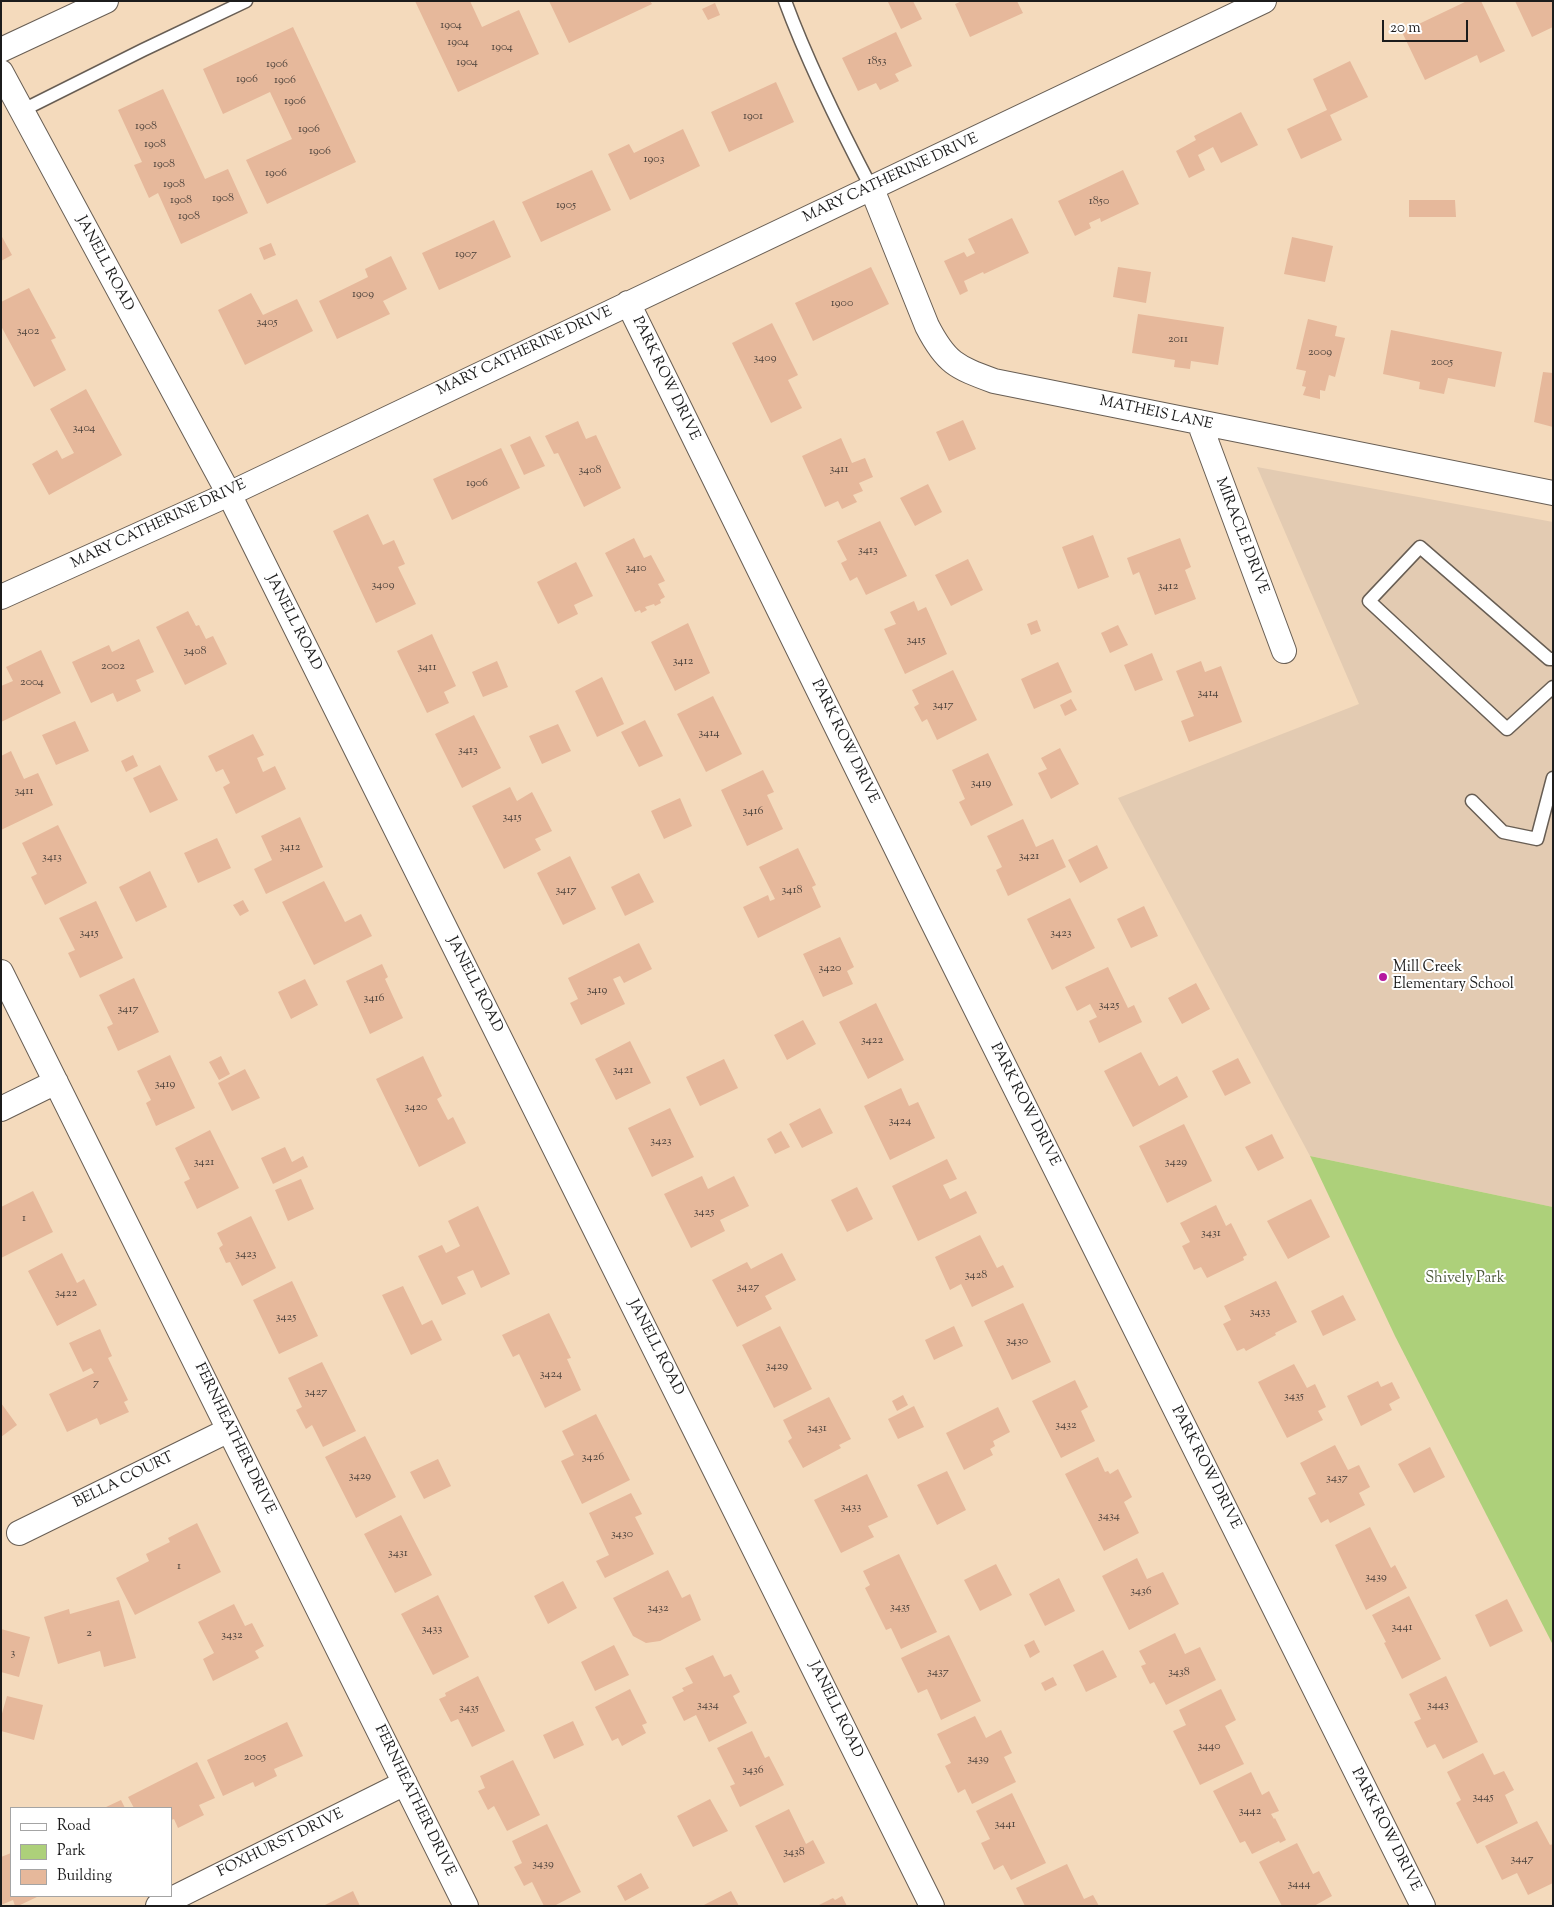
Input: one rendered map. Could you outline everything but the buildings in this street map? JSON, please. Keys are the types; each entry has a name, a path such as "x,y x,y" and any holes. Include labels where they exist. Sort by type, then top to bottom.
{"street":[{"path":"1,50 106,1"},
{"name":"MARY CATHERINE DRIVE","path":"1,597 229,494 1264,1"},
{"name":"JANELL ROAD","path":"1,72 229,494 932,1906"},
{"name":"MATHEIS LANE","path":"872,189 927,326 938,347 950,361 972,372 994,380 1553,493"},
{"name":"PARK ROW DRIVE","path":"628,303 929,915 1423,1906"},
{"name":"MIRACLE DRIVE","path":"1199,422 1284,650"},
{"name":"FERNHEATHER DRIVE","path":"1,972 466,1906"},
{"path":"1,1109 56,1082"},
{"name":"BELLA COURT","path":"19,1533 229,1430"},
{"name":"FOXHURST DRIVE","path":"158,1906 405,1783"}],"lane":[{"path":"22,111 246,1"},
{"path":"786,1 796,30 838,124 872,189"},
{"path":"1553,659 1549,659 1420,547 1369,601 1507,730 1553,687"},
{"path":"1472,801 1503,832 1537,839 1553,778"}],"shaded area":[{"name":"Mill Creek Elementary School","path":"1257,467 1553,522 1553,1207 1310,1156 1118,798 1359,704"}],"green space":[{"name":"Shively Park","path":"1310,1156 1553,1207 1553,1645 1395,1336"}],"place":[{"name":"Mill Creek Elementary School","path":"1383,977"}]}
